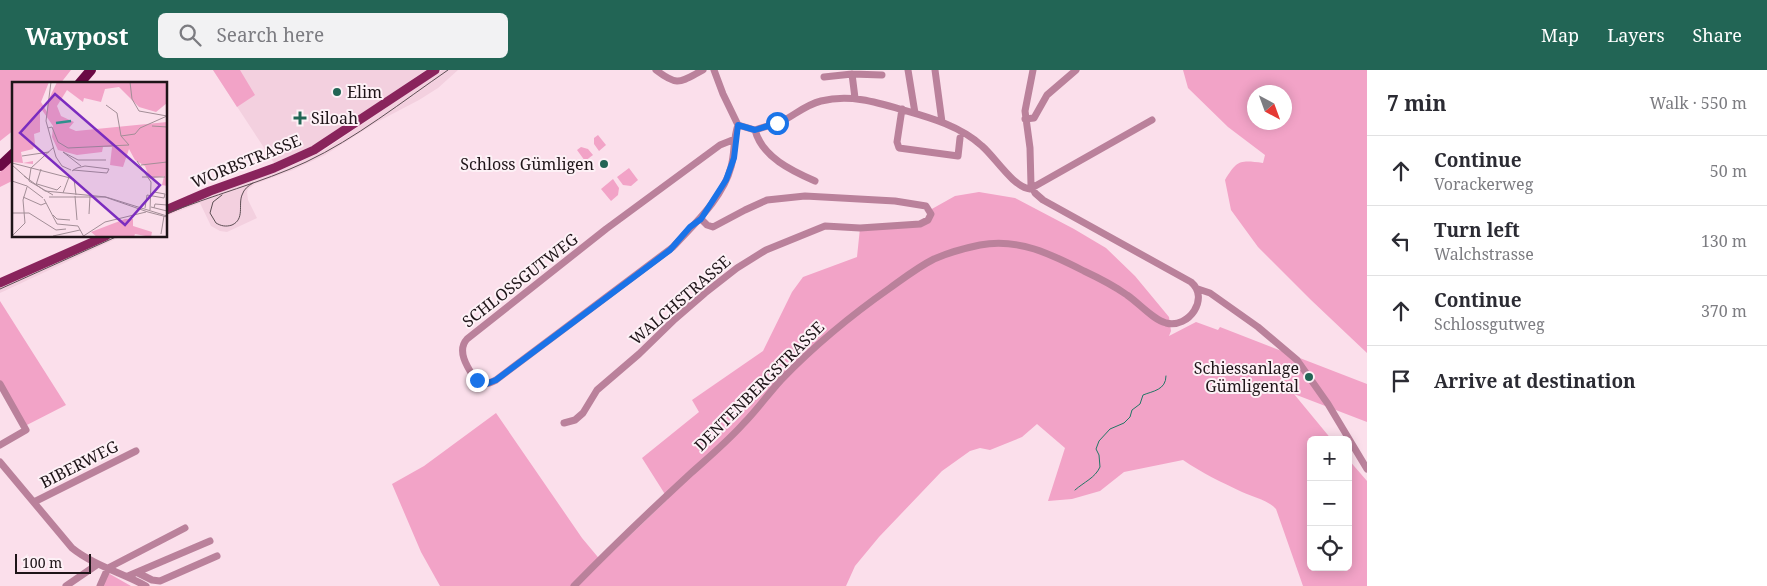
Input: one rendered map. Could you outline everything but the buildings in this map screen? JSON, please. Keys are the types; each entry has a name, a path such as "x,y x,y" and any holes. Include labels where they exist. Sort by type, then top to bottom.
{"highway":[{"path":"81,82 91,70"},
{"path":"86,82 97,70"},
{"path":"0,161 12,150"},
{"path":"0,166 12,155"}],"main road":[{"name":"WORBSTRASSE","path":"168,209 210,191 274,168 314,150 435,70"},
{"path":"0,283 101,238"}],"street":[{"path":"656,70 673,81 682,80 703,70"},
{"path":"701,219 729,174 738,125 714,70"},
{"path":"908,70 915,113"},
{"path":"936,70 942,122"},
{"path":"1033,70 1025,111 1030,148 1032,188 1035,193 1043,200 1182,276 1198,289 1210,293 1258,327 1297,360 1328,404 1367,469"},
{"path":"1026,120 1034,118 1047,95 1076,70"},
{"path":"852,74 855,98"},
{"path":"824,77 852,74 882,75"},
{"path":"738,125 755,130 782,121 814,103 827,100 855,98 886,104 956,128 989,152 1002,169 1024,188 1032,188 1152,120"},
{"path":"902,110 897,144 899,148 958,156 960,138"},
{"path":"755,130 757,136 777,160 786,167 815,180"},
{"name":"SCHLOSSGUTWEG","path":"701,219 690,227 665,254 496,380 486,384 479,383 475,379 462,351 462,344 467,339 606,229 720,145 735,139"},
{"name":"WALCHSTRASSE","path":"564,423 575,420 583,413 598,390 699,298 737,268 766,250 825,226 860,228 922,224 928,220 930,214 926,206 895,201 805,196 768,200 713,227 709,227 701,219"},
{"name":"DENTENBERGSTRASSE","path":"574,586 744,424 779,382 806,354 858,310 930,261 993,243 1033,248 1054,255 1111,284 1160,320 1173,324 1182,322 1192,315 1198,304 1198,289"},
{"path":"0,384 26,430 0,445"},
{"name":"BIBERWEG","path":"34,502 136,451"},
{"path":"0,462 72,548 85,558 128,576 146,586"},
{"path":"100,586 108,568 185,528"},
{"path":"128,576 210,540"},
{"path":"138,573 152,580 160,581 217,556"},
{"path":"66,586 98,564"}],"shaded area":[{"path":"0,70 71,70 62,82 12,82 12,132 0,141"},
{"name":"Siloah","path":"213,70 426,70 326,138 274,163"},
{"path":"213,70 240,70 255,95 237,107"},
{"path":"442,70 458,70 438,88 377,122 325,155 293,170 255,184 248,189 248,200 257,218 227,232 220,231 211,226 200,203 168,215 168,212 198,198 293,165 324,150"},
{"path":"1183,70 1367,70 1367,353 1258,247 1231,210 1225,180 1236,165 1244,162 1263,163 1265,155 1228,127 1188,88"},
{"path":"598,135 606,145 599,151 594,144 594,138"},
{"path":"581,147 588,149 593,155 585,161 577,150"},
{"path":"12,161 12,181 0,187 0,172"},
{"path":"629,168 638,180 631,186 623,185 617,177"},
{"path":"613,179 619,188 618,195 611,201 601,189"},
{"path":"979,192 1015,198 1106,248 1135,276 1169,317 1171,331 1169,336 1196,322 1218,330 1220,327 1367,384 1367,422 1294,394 1329,436 1307,436 1307,571 1352,571 1352,464 1367,481 1367,586 1303,586 1276,509 1265,501 1219,481 1183,460 1124,472 1100,491 1072,499 1048,501 1065,448 1037,424 1022,437 990,450 980,448 970,451 942,471 879,537 855,566 846,586 440,586 421,552 392,484 424,466 496,413 582,538 602,562 668,499 642,458 699,412 692,400 763,351 792,292 803,277 857,257 860,228 922,224 930,210 955,196"},
{"path":"109,238 118,238 0,293 0,287"},
{"path":"0,301 66,405 23,427 0,388"},
{"path":"108,573 131,586 102,586"}],"waterway":[{"path":"1075,490 1092,477 1100,467 1099,455 1096,449 1099,441 1110,429 1124,423 1130,417 1132,410 1140,404 1143,395 1161,387 1166,376"}],"tram line":[{"path":"168,213 272,176 324,153 378,119 448,70"},
{"path":"222,195 213,202 210,213 216,223 226,226 232,225 240,216 243,193 253,183"},
{"path":"0,289 114,238"}],"place":[{"name":"Elim","path":"337,92"},
{"name":"Siloah","path":"300,118"},
{"name":"Schloss Gümligen","path":"604,164"},
{"name":"Schiessanlage Gümligental","path":"1309,377"}],"route":[{"path":"477,380 486,384 496,380 670,250 690,227 701,219 723,186 734,158 735,136 738,125 755,130 777,123"}]}
